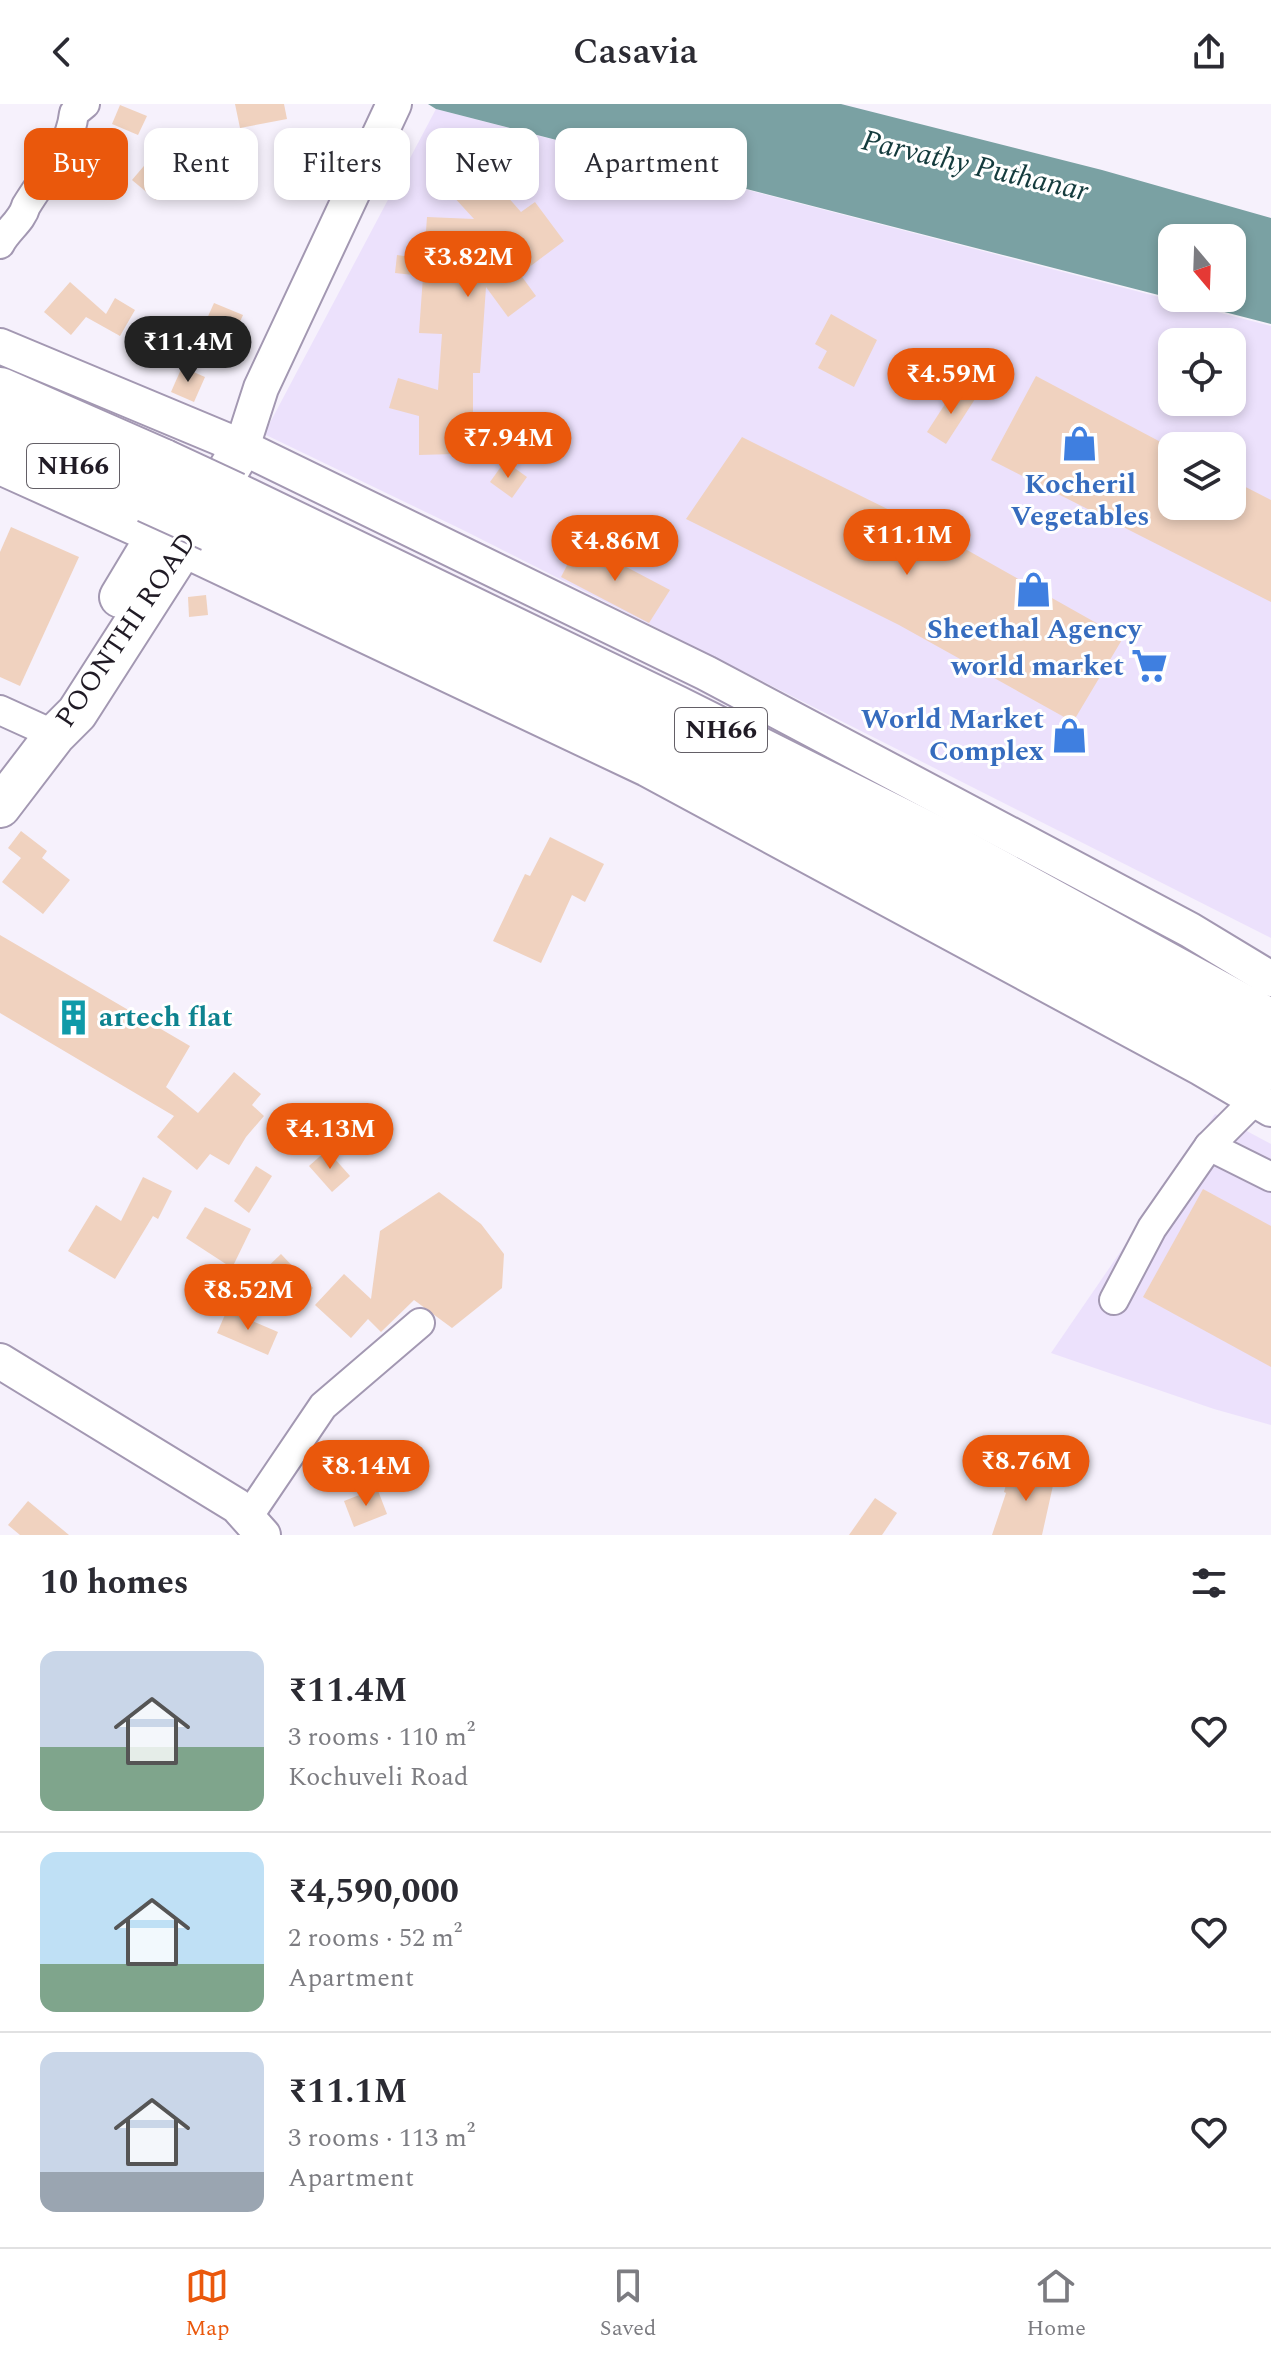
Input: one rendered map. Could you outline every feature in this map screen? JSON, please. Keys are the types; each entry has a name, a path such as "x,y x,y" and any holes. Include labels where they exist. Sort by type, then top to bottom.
{"highway":[{"name":"NH66","path":"0,390 183,512 655,742 921,878 1266,1092"},
{"name":"NH66","path":"0,432 183,512 676,708 945,843 1271,1022"}],"main road":[{"name":"POONTHI ROAD","path":"0,807 55,735 77,713 183,512 229,442"}],"street":[{"path":"0,244 7,230 23,216 26,206 66,143 74,113 85,104"},
{"path":"229,442 261,388 391,110"},
{"path":"0,346 229,442 706,673 1190,930 1271,979"},
{"path":"0,467 183,512"},
{"path":"0,710 55,735"},
{"path":"1114,1300 1152,1228 1209,1146 1266,1092"},
{"path":"1209,1146 1271,1177"},
{"path":"0,1361 237,1506 256,1526 323,1406 420,1323"}],"shaded area":[{"name":"World Market Complex","path":"436,109 509,128 426,128 426,200 539,200 539,136 555,140 555,200 747,200 747,190 1158,297 1158,312 1217,312 1271,326 1271,938 465,531 264,434 388,200 410,200 410,158"},
{"path":"1215,1114 1271,1144 1271,1425 1214,1409 1051,1353"}],"water":[{"name":"Parvathy Puthanar","path":"428,104 841,104 1102,170 1271,218 1271,324 1224,312 1246,312 1246,224 1158,224 1158,295 747,189 747,128 555,128 555,140 539,136 539,128 510,128 436,109"}],"building":[{"path":"235,104 284,104 287,119 240,128"},
{"path":"120,105 147,116 138,135 128,128 112,124"},
{"path":"144,166 144,190 132,180"},
{"path":"457,200 510,200 521,212 535,202 564,241 520,274 536,296 508,317 486,287 480,373 473,373 473,435 454,435 454,454 419,455 419,416 389,408 398,378 438,390 442,334 419,333 423,276 395,273 397,255 424,259 427,217 474,219"},
{"path":"70,282 106,314 115,298 135,310 120,336 86,317 71,335 44,312"},
{"path":"214,303 243,315 230,344 201,332"},
{"path":"831,314 877,340 854,387 818,368 827,351 815,344"},
{"path":"182,367 205,377 194,402 171,392"},
{"path":"1036,376 1158,441 1158,520 1246,520 1246,487 1271,500 1271,602 991,460"},
{"path":"956,387 975,399 946,444 927,432"},
{"path":"742,437 944,537 1123,638 1073,722 899,625 686,519"},
{"path":"505,461 527,477 512,498 490,482"},
{"path":"11,527 79,557 20,686 0,677 0,552"},
{"path":"579,542 670,590 649,623 561,577"},
{"path":"206,595 208,615 189,617 188,597"},
{"path":"21,831 47,851 42,858 70,880 43,914 2,882 21,858 8,848"},
{"path":"550,837 604,864 585,902 572,895 541,963 493,941 525,874 530,876"},
{"name":"artech flat","path":"0,935 190,1046 166,1087 198,1113 234,1072 261,1094 252,1105 264,1116 246,1137 229,1165 210,1154 197,1170 157,1137 174,1116 0,1013"},
{"path":"327,1150 350,1176 332,1192 309,1166"},
{"path":"256,1166 272,1176 249,1213 234,1201"},
{"path":"143,1177 172,1191 158,1219 153,1216 115,1279 68,1251 96,1205 121,1221"},
{"path":"1203,1189 1271,1226 1271,1367 1143,1297"},
{"path":"439,1192 481,1224 504,1254 502,1288 452,1328 414,1300 381,1332 368,1319 351,1338 315,1305 344,1274 371,1299 380,1231"},
{"path":"205,1207 251,1229 232,1268 186,1238"},
{"path":"281,1254 313,1288 287,1313 255,1279"},
{"path":"227,1310 278,1332 268,1355 217,1333"},
{"path":"1029,1466 1056,1472 1042,1535 992,1535 1009,1473 1027,1477"},
{"path":"377,1488 387,1514 354,1527 344,1501"},
{"path":"875,1498 897,1513 882,1535 849,1535"},
{"path":"28,1501 69,1535 20,1535 8,1525"}],"place":[{"name":"Kocheril Vegetables","path":"1080,444"},
{"name":"Sheethal Agency","path":"1034,589"},
{"name":"world market","path":"1150,666"},
{"name":"World Market Complex","path":"1070,735"},
{"name":"artech flat","path":"73,1017"}]}
